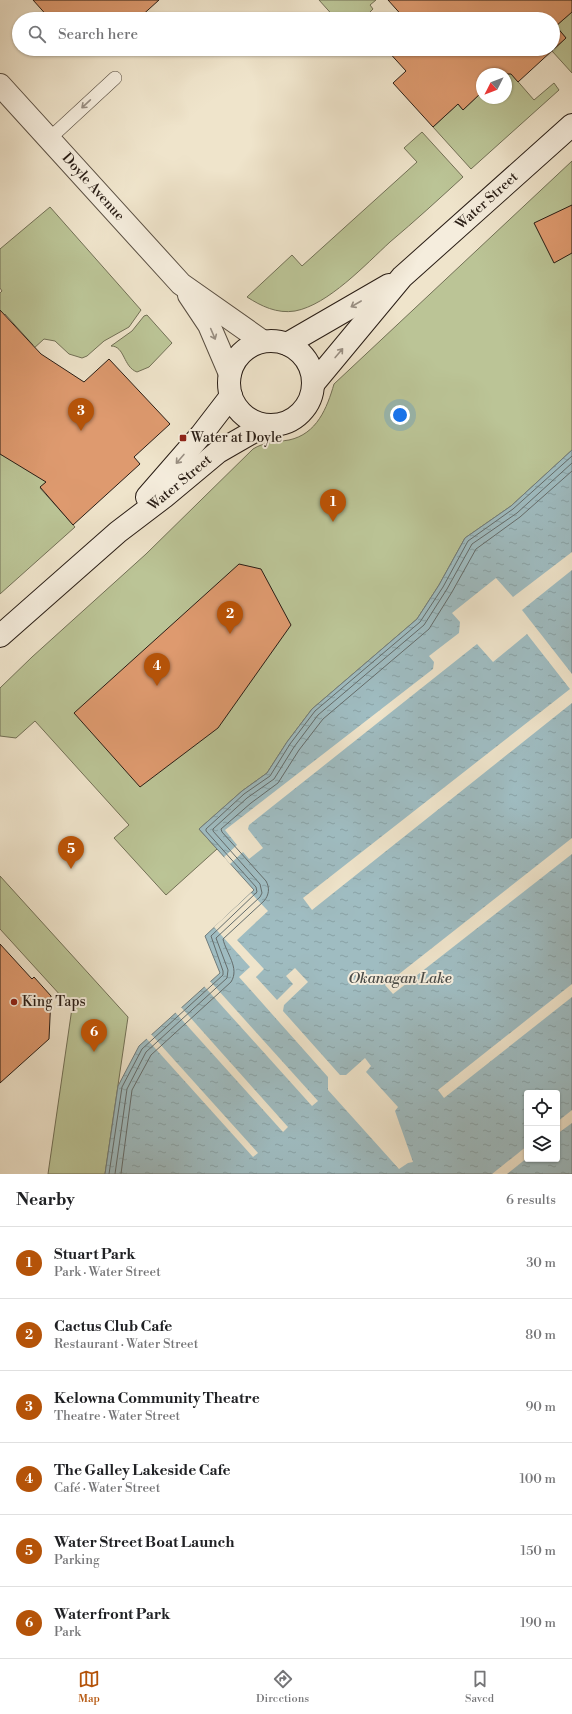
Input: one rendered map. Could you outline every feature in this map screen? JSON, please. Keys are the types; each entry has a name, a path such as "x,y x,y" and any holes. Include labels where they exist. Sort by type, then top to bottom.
{"main road":[{"name":"Doyle Avenue","path":"0,85 186,288 209,325 230,374"},
{"name":"Water Street","path":"314,383 402,277 572,126"},
{"name":"Water Street","path":"288,344 402,277"},
{"name":"Doyle Avenue","path":"186,288 262,341"},
{"path":"275,340 288,344 299,350 307,360 312,371 314,383 310,401 299,415 289,422 277,425 265,425 253,422 243,415 231,396 229,385 233,363 240,354 250,346 262,341 275,340"},
{"name":"Water Street","path":"118,532 201,435 231,396"},
{"name":"Water Street","path":"0,636 118,532 164,497 218,452 265,425"}],"lane":[{"path":"49,139 115,78"}],"green space":[{"path":"319,0 376,0 370,5 373,9 370,12 330,12"},
{"path":"572,12 572,73 557,56 560,56 560,44 566,38 560,31 560,22"},
{"path":"512,75 534,100 554,83 559,90 471,169 433,127 458,104 463,110 476,98 476,104 512,104"},
{"path":"422,132 463,177 358,272 320,301 308,307 288,312 264,306 247,297 292,255 302,266 417,162 404,148"},
{"path":"572,161 572,450 511,506 465,538 439,585 417,619 312,709 287,742 267,773 242,791 199,829 217,849 166,895 114,838 129,825 35,721 16,738 0,736 0,688 32,657 146,554 253,449 266,444 299,437 314,426 324,411 334,384"},
{"path":"50,207 141,310 129,327 104,341 87,356 82,358 69,354 55,341 44,339 33,349 31,347 33,345 5,314 2,318 0,316 0,293 2,291 0,288 0,249"},
{"path":"147,315 172,343 149,367 137,372 129,366 119,349 111,346 132,331 144,316"},
{"path":"0,454 33,470 46,482 40,488 75,527 0,594"},
{"path":"0,876 128,1017 105,1174 48,1174 72,1008 0,929"}],"water":[{"name":"Okanagan Lake","path":"572,450 572,1174 105,1174 118,1086 139,1046 220,973 205,936 254,890 199,829 242,791 267,773 287,742 312,709 417,619 439,585 465,538 511,506"}],"pier":[{"path":"572,552 572,570 522,610 572,674 572,703 312,910 303,898 570,689 527,634 493,662 477,644 249,825 248,829 263,848 249,859 243,852 230,864 224,857 237,845 225,830 433,669 434,662 429,656 459,633 460,622 452,613 496,578 513,597"},
{"path":"572,838 572,854 393,994 385,985"},
{"path":"251,893 268,911 237,940 264,969 256,977 277,1000 293,984 286,976 295,968 308,982 284,1005 283,1011 340,1075 346,1075 365,1058 371,1066 366,1072 398,1107 395,1111 413,1162 408,1163 399,1169 328,1090 328,1077 239,977 250,967 214,927"},
{"path":"209,980 318,1101 312,1106 203,985"},
{"path":"572,984 572,997 444,1098 438,1090"},
{"path":"180,1006 288,1127 283,1132 174,1011"},
{"path":"150,1033 258,1153 253,1157 145,1037"},
{"path":"572,1110 572,1123 560,1132 560,1120"},
{"path":"524,1148 524,1160 507,1174 492,1174"}],"building":[{"path":"33,0 159,0 146,12 44,12"},
{"path":"388,0 572,0 572,12 560,22 560,12 399,12"},
{"path":"560,31 566,38 560,44"},
{"path":"392,56 546,56 518,82 512,75 512,68 476,68 476,98 463,110 458,104 433,127 393,83 406,71"},
{"path":"572,205 572,253 554,263 534,223"},
{"path":"0,310 41,354 84,382 109,359 170,424 134,457 140,464 73,525 40,487 46,482 0,454"},
{"path":"239,564 261,569 291,625 218,728 140,787 74,713"},
{"path":"0,944 32,979 34,977 51,996 49,1039 0,1083"}],"place":[{"name":"Kelowna Community Theatre","path":"81,431"},
{"name":"Water at Doyle","path":"183,438"},
{"name":"Stuart Park","path":"333,522"},
{"name":"Cactus Club Cafe","path":"230,634"},
{"name":"The Galley Lakeside Cafe","path":"157,686"},
{"name":"Water Street Boat Launch","path":"71,869"},
{"name":"King Taps","path":"14,1002"},
{"name":"Waterfront Park","path":"94,1052"}]}
